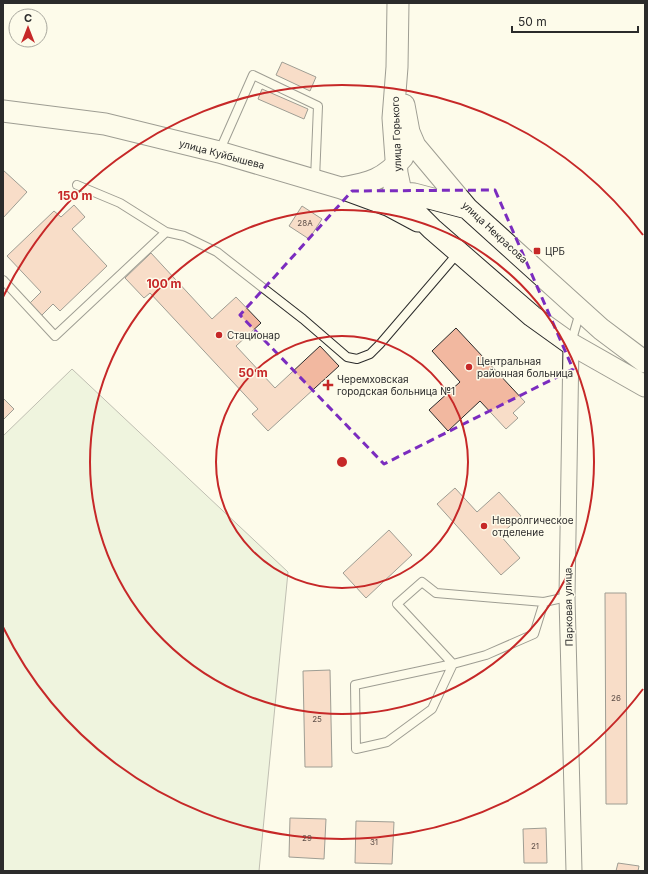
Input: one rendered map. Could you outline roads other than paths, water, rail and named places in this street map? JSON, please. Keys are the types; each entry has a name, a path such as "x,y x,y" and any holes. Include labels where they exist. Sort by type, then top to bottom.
{"street":[{"name":"улица Горького","path":"398,3 397,67 393,118 397,173 401,192 415,212 432,229"},
{"name":"улица Некрасова","path":"397,67 404,99 408,132 421,154 467,208 601,329 645,362"},
{"name":"улица Куйбышева","path":"3,111 105,124 219,152 341,188 390,206 432,229"},
{"path":"341,188 374,181 397,164 406,153 408,146 408,132"},
{"path":"341,188 401,192 432,198 467,208"},
{"path":"432,229 532,316 571,344 645,386"},
{"name":"Парковая улица","path":"571,344 567,597 574,871"}],"lane":[{"path":"219,152 253,75 318,106 315,180"},
{"path":"77,185 120,203 166,232 184,236 218,252 303,319 347,357 357,359 370,354 380,344 460,252"},
{"path":"3,280 55,336 166,232"},
{"path":"571,344 581,311"},
{"path":"453,664 397,604 422,582 436,593 544,602 567,597"},
{"path":"453,664 432,710 387,742 356,749 355,685 453,664 486,655 534,634 544,602"}],"place":[{"name":"ЦРБ","path":"537,251"},
{"name":"Стационар","path":"219,335"},
{"name":"Центральная районная больница","path":"469,367"},
{"name":"Черемховская городская больница №1","path":"328,385"},
{"name":"Невролгическое отделение","path":"484,526"}]}
